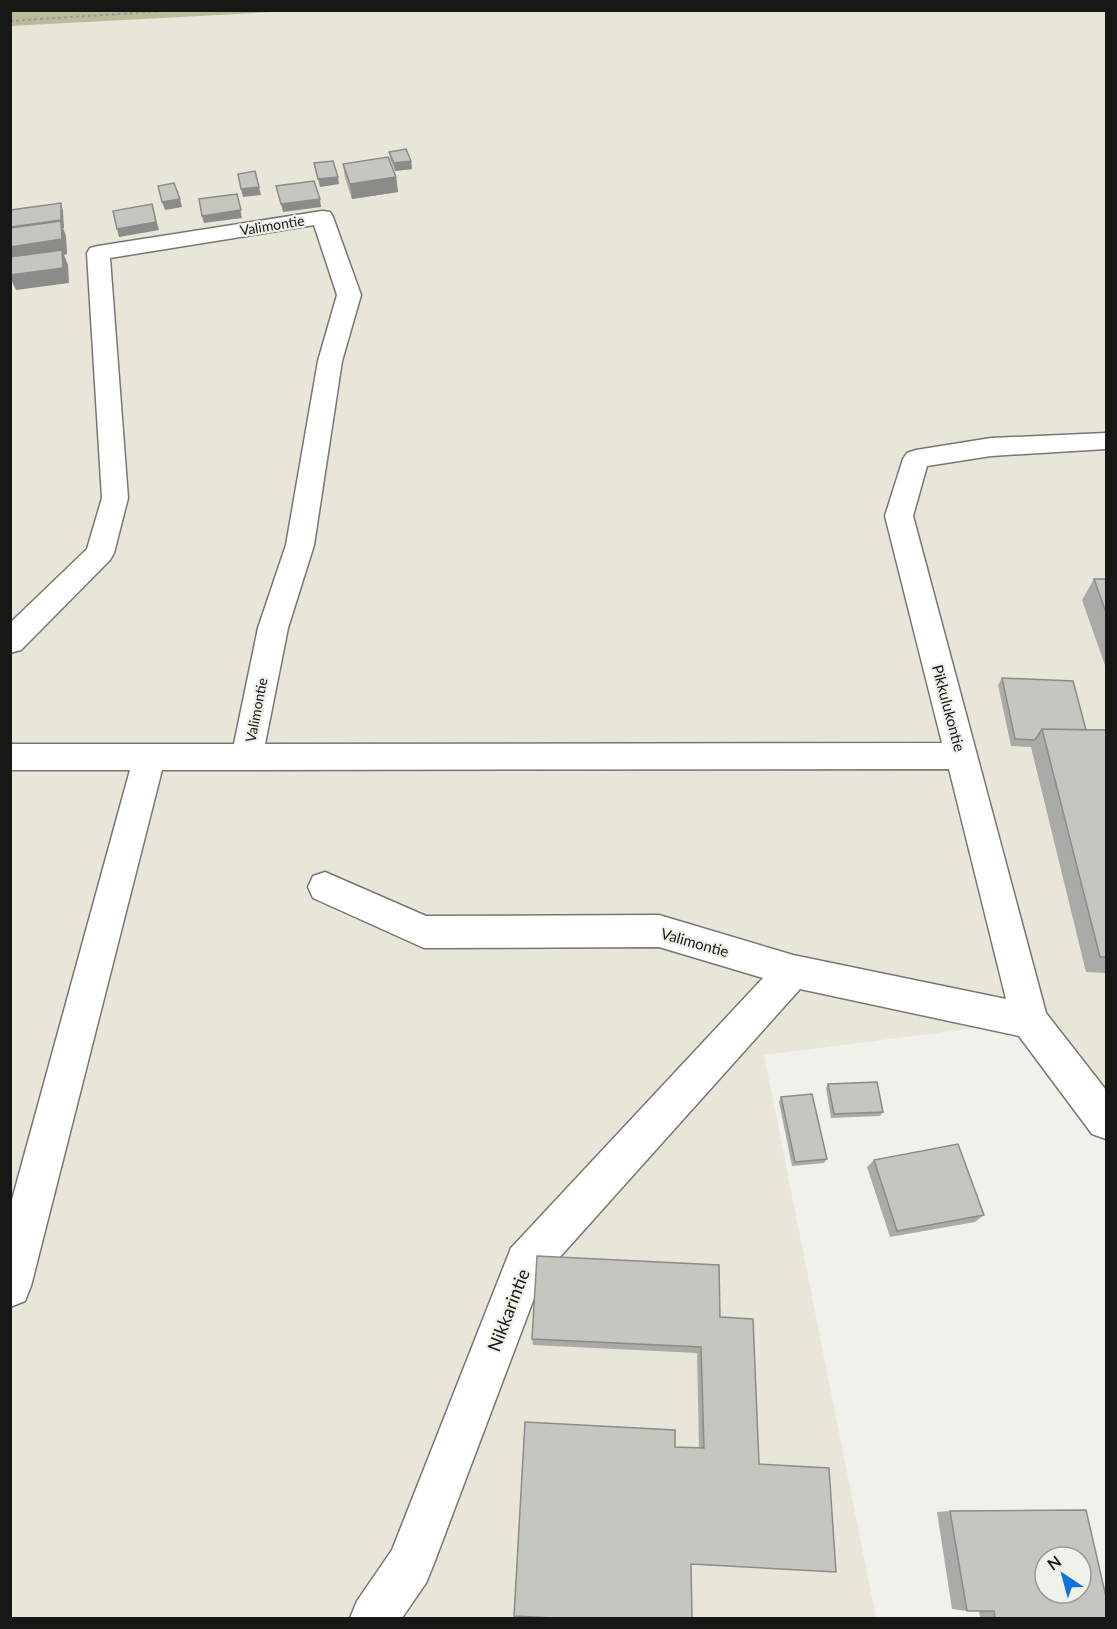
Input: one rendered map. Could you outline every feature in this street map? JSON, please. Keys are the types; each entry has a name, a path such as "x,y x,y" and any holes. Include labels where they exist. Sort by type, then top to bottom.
{"street":[{"name":"Valimontie","path":"10,642 100,553 115,498 98,252 322,217 349,295 330,360 300,545 273,628 247,756"},
{"name":"Pikkulukontie","path":"1107,441 992,447 916,459 899,516 1030,1021 1107,1120"},
{"path":"10,757 961,756"},
{"path":"10,1286 149,757"},
{"name":"Valimontie","path":"325,887 424,932 659,931 793,971 1030,1021"},
{"name":"Nikkarintie","path":"374,1618 409,1566 526,1263 793,971"}],"path":[{"path":"10,21 180,10"}],"shaded area":[{"path":"11,10 294,10 294,11 11,26"},
{"path":"294,10 1106,11 1106,1130 1030,1021 764,1055 876,1618 11,1618 11,26"}],"building":[{"path":"406,149 411,161 394,163 389,152"},
{"path":"388,157 396,177 350,184 343,164"},
{"path":"333,161 338,177 318,179 314,163"},
{"path":"255,171 259,187 241,189 238,174"},
{"path":"314,181 320,199 281,204 276,186"},
{"path":"174,183 180,199 162,202 158,186"},
{"path":"237,194 241,210 202,216 199,199"},
{"path":"61,203 61,220 11,227 11,210"},
{"path":"152,204 156,222 117,229 113,211"},
{"path":"61,221 62,239 10,247 10,228"},
{"path":"62,250 63,268 10,275 10,257"},
{"path":"1094,579 1107,579 1107,615"},
{"path":"1002,678 1073,681 1086,730 1042,729 1035,740 1015,739"},
{"path":"1042,729 1107,730 1107,957 1100,957"},
{"path":"877,1082 883,1112 834,1114 828,1084"},
{"path":"812,1094 827,1159 795,1162 781,1097"},
{"path":"958,1144 984,1215 897,1231 874,1160"},
{"path":"537,1256 719,1265 720,1317 753,1319 759,1464 829,1468 836,1572 691,1564 692,1618 514,1616 525,1422 675,1430 675,1447 704,1448 701,1347 532,1339"},
{"path":"1086,1510 1107,1601 1107,1618 995,1618 994,1611 967,1611 950,1511"}]}
